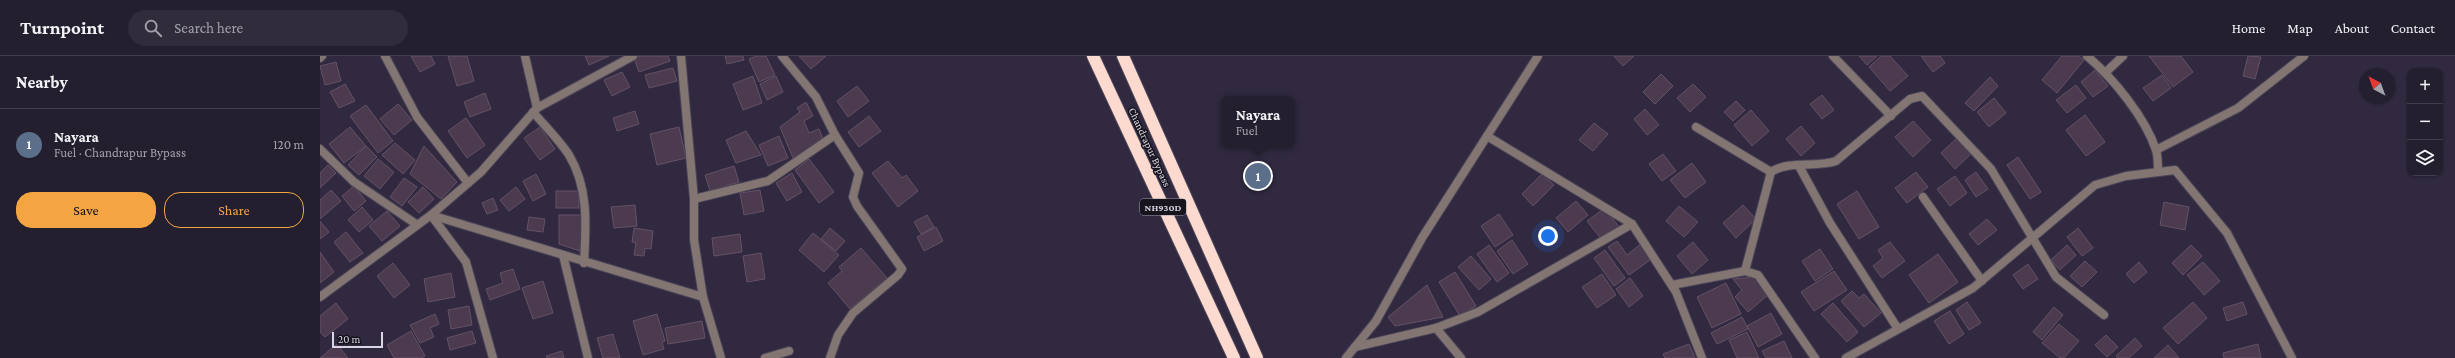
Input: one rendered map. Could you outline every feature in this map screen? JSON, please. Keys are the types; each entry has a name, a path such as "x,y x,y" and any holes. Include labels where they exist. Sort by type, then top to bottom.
{"highway":[{"name":"Chandrapur Bypass","path":"1092,56 1234,358"},
{"name":"Chandrapur Bypass","path":"1123,56 1257,358"}],"street":[{"path":"385,56 416,117 468,183"},
{"path":"525,56 535,110 568,153 582,188 587,218 584,263"},
{"path":"320,297 416,224 431,215 481,172 535,110 633,56"},
{"path":"680,56 694,199 694,240 703,297 721,358"},
{"path":"782,56 816,98 835,135 859,172 853,197 857,206 902,269 898,275 853,312 838,335 830,358"},
{"path":"1346,358 1376,321 1422,238 1538,56"},
{"path":"1833,56 1891,116"},
{"path":"2087,56 2106,72 2134,108 2156,150 2158,172"},
{"path":"2106,72 2123,56"},
{"path":"2156,150 2238,108 2304,56"},
{"path":"1745,271 1771,172 1778,167 1828,164 1836,161 1917,96 1927,100 1986,162 2056,277 2104,315"},
{"path":"1696,126 1771,172"},
{"path":"694,199 768,181 835,135"},
{"path":"1487,136 1632,224 1672,285 1702,358"},
{"path":"320,149 354,182 416,224"},
{"path":"1800,166 1830,223 1898,329"},
{"path":"1846,358 1973,288 2095,185 2126,176 2175,170 2227,233 2292,358"},
{"path":"1923,197 1982,281"},
{"path":"431,215 563,255 584,263 703,297"},
{"path":"431,215 466,262 492,358"},
{"path":"1355,347 1436,328 1478,312 1632,224"},
{"path":"563,255 588,358"},
{"path":"1672,285 1745,271 1758,275 1815,358"},
{"path":"1436,328 1461,358"},
{"path":"765,358 789,351"}],"building":[{"path":"411,56 431,56 435,64 420,72"},
{"path":"448,56 467,56 474,81 457,86"},
{"path":"585,56 609,56 589,65"},
{"path":"641,56 668,56 670,61 639,72 634,58"},
{"path":"725,56 743,56 744,60 727,64"},
{"path":"756,56 766,56 775,75 759,82 749,59"},
{"path":"799,56 826,56 811,69"},
{"path":"1614,56 1634,56 1623,66"},
{"path":"1859,56 1877,56 1867,65"},
{"path":"1881,56 1890,56 1908,76 1890,91 1869,67"},
{"path":"1921,56 1940,56 1945,63 1933,72"},
{"path":"2062,56 2079,56 2084,60 2057,93 2042,80"},
{"path":"2149,56 2181,56 2193,72 2173,87"},
{"path":"2248,56 2261,57 2255,79 2243,76"},
{"path":"336,62 341,81 325,85 320,66"},
{"path":"673,68 677,81 649,88 645,75"},
{"path":"2095,70 2108,86 2093,97 2081,82"},
{"path":"622,72 630,87 612,96 604,80"},
{"path":"1661,74 1673,86 1655,104 1643,92"},
{"path":"2162,75 2171,88 2153,101 2143,88"},
{"path":"753,76 762,103 743,110 733,84"},
{"path":"776,76 783,92 767,100 760,84"},
{"path":"1990,77 1998,86 1974,111 1965,103"},
{"path":"345,84 355,101 339,108 330,92"},
{"path":"1693,84 1706,97 1690,112 1677,98"},
{"path":"2076,85 2086,98 2067,113 2056,100"},
{"path":"857,86 869,101 848,117 837,101"},
{"path":"485,93 491,109 470,117 464,102"},
{"path":"1822,95 1834,110 1822,119 1810,104"},
{"path":"1994,98 2006,113 1989,127 1977,112"},
{"path":"1736,101 1745,110 1733,121 1724,112"},
{"path":"806,102 813,116 804,121 809,133 819,129 823,139 793,158 780,127 800,112 797,108"},
{"path":"398,104 412,120 394,135 380,119"},
{"path":"366,105 393,141 378,153 350,116"},
{"path":"1645,109 1659,125 1647,135 1634,119"},
{"path":"1751,110 1769,131 1752,146 1734,125"},
{"path":"635,111 639,124 617,131 613,118"},
{"path":"2085,115 2105,142 2086,156 2066,130"},
{"path":"869,116 881,131 859,147 848,132"},
{"path":"466,118 485,145 467,158 448,131"},
{"path":"1913,121 1931,140 1913,157 1895,137"},
{"path":"1594,123 1608,134 1593,151 1579,140"},
{"path":"1801,126 1815,143 1801,156 1786,139"},
{"path":"350,127 366,146 344,163 329,144"},
{"path":"540,127 555,149 540,160 524,138"},
{"path":"679,127 686,158 657,165 650,134"},
{"path":"746,131 761,155 736,163 726,140"},
{"path":"779,136 788,158 768,166 759,145"},
{"path":"1958,137 1972,153 1955,169 1941,153"},
{"path":"395,143 415,160 403,174 382,155"},
{"path":"366,146 377,157 359,175 348,165"},
{"path":"424,146 457,182 441,199 410,174"},
{"path":"1663,154 1676,171 1662,181 1649,164"},
{"path":"2018,157 2041,192 2030,199 2007,165"},
{"path":"378,159 394,172 380,189 364,176"},
{"path":"809,159 834,192 819,203 795,170"},
{"path":"888,161 902,178 906,175 918,191 898,207 872,173"},
{"path":"1692,163 1706,182 1685,198 1670,180"},
{"path":"328,165 336,173 320,188 320,173"},
{"path":"734,166 739,182 710,191 705,175"},
{"path":"1916,172 1928,187 1907,203 1895,188"},
{"path":"1976,172 1988,189 1976,197 1965,180"},
{"path":"792,173 802,192 787,201 776,183"},
{"path":"536,174 546,194 533,201 523,181"},
{"path":"1542,174 1554,185 1533,206 1522,194"},
{"path":"1955,176 1967,193 1950,206 1937,189"},
{"path":"404,178 417,187 402,206 390,197"},
{"path":"354,186 366,201 354,211 342,196"},
{"path":"423,187 434,199 419,213 408,202"},
{"path":"516,187 525,199 509,211 500,200"},
{"path":"331,190 341,201 320,219 320,200"},
{"path":"760,190 764,211 744,215 740,193"},
{"path":"556,191 579,191 579,208 556,208"},
{"path":"1857,191 1879,227 1859,239 1837,204"},
{"path":"493,198 498,210 487,214 482,203"},
{"path":"1576,201 1588,215 1568,232 1556,218"},
{"path":"2164,202 2189,207 2185,230 2160,225"},
{"path":"635,205 637,226 614,228 611,207"},
{"path":"1743,205 1756,219 1736,238 1723,223"},
{"path":"1679,206 1698,222 1684,237 1666,221"},
{"path":"362,207 373,220 359,232 348,220"},
{"path":"1605,208 1619,227 1602,240 1587,221"},
{"path":"387,211 400,226 382,241 369,226"},
{"path":"1499,214 1513,235 1495,247 1481,226"},
{"path":"559,215 583,215 580,251 559,244"},
{"path":"927,215 934,227 921,234 914,222"},
{"path":"529,217 545,219 543,232 527,230"},
{"path":"1987,219 1997,230 1978,245 1969,234"},
{"path":"320,221 329,232 320,239"},
{"path":"936,227 943,241 924,251 917,237"},
{"path":"634,228 653,231 651,249 645,248 644,256 634,255 636,243 632,242"},
{"path":"830,228 845,241 836,251 821,239"},
{"path":"2078,228 2093,248 2082,256 2067,237"},
{"path":"346,232 363,253 350,262 334,242"},
{"path":"813,233 839,255 824,272 799,250"},
{"path":"740,234 742,252 714,256 712,238"},
{"path":"1512,240 1528,264 1513,274 1497,251"},
{"path":"1617,241 1627,255 1642,243 1653,258 1629,275 1608,247"},
{"path":"1693,242 1708,260 1692,274 1677,256"},
{"path":"1890,242 1905,261 1882,278 1873,266 1883,258 1878,250"},
{"path":"1489,245 1509,273 1497,282 1477,254"},
{"path":"2067,245 2076,255 2060,270 2051,260"},
{"path":"2191,245 2202,256 2183,275 2172,263"},
{"path":"861,248 887,278 850,309 828,283 842,271 839,267"},
{"path":"1820,249 1833,269 1815,281 1802,261"},
{"path":"1605,250 1625,278 1614,286 1594,258"},
{"path":"320,252 334,272 320,283"},
{"path":"761,253 765,279 747,282 743,256"},
{"path":"1938,254 1958,282 1929,303 1909,275"},
{"path":"1471,256 1491,279 1479,290 1458,267"},
{"path":"2085,261 2097,272 2082,287 2070,276"},
{"path":"2139,262 2147,272 2134,283 2126,274"},
{"path":"2203,262 2220,281 2204,295 2187,275"},
{"path":"393,263 410,285 394,298 377,276"},
{"path":"2028,264 2038,279 2023,289 2013,275"},
{"path":"513,269 520,289 490,300 486,289 503,283 500,273"},
{"path":"1834,271 1847,290 1814,311 1801,292"},
{"path":"1455,272 1476,306 1460,316 1439,282"},
{"path":"451,273 455,297 428,302 424,279"},
{"path":"1602,274 1616,295 1597,308 1582,287"},
{"path":"1755,277 1769,294 1748,312 1735,297 1742,290 1733,279"},
{"path":"1630,278 1643,296 1629,307 1616,289"},
{"path":"543,281 553,313 533,319 522,288"},
{"path":"1726,283 1741,314 1712,328 1697,297"},
{"path":"1427,285 1443,317 1395,326 1388,317"},
{"path":"1852,291 1859,298 1864,294 1881,313 1864,327 1841,301"},
{"path":"1967,302 1981,323 1969,330 1956,310"},
{"path":"2193,302 2207,318 2178,344 2163,328"},
{"path":"2243,302 2247,314 2227,321 2223,308"},
{"path":"336,303 348,319 325,337 320,332 320,316"},
{"path":"1833,303 1858,332 1847,342 1821,314"},
{"path":"469,306 472,325 451,329 448,310"},
{"path":"2054,307 2063,315 2042,340 2033,332"},
{"path":"1950,311 1964,334 1949,344 1934,321"},
{"path":"1771,313 1782,334 1758,347 1747,326"},
{"path":"435,314 439,324 430,328 434,337 420,343 410,325"},
{"path":"657,314 665,341 662,342 664,349 643,355 633,321"},
{"path":"1742,317 1748,329 1717,344 1711,333"},
{"path":"702,321 705,338 668,344 665,328"},
{"path":"2059,324 2079,341 2064,358 2060,358 2042,343"},
{"path":"411,331 425,356 421,358 394,358 387,345"},
{"path":"472,331 476,343 450,350 447,338"},
{"path":"1747,332 1759,358 1737,358 1729,340"},
{"path":"613,334 620,358 603,358 597,338"},
{"path":"2106,335 2118,347 2107,357 2095,345"},
{"path":"2135,338 2142,346 2129,358 2118,358 2116,356"},
{"path":"1784,341 1792,358 1766,358 1762,351"},
{"path":"337,344 348,358 320,358"},
{"path":"1689,344 1695,358 1665,358 1663,354"},
{"path":"2258,344 2261,358 2224,358 2223,353"},
{"path":"2168,345 2179,358 2154,358"},
{"path":"562,351 564,358 547,358 546,356"}],"place":[{"name":"Nayara","path":"1258,176"}]}
